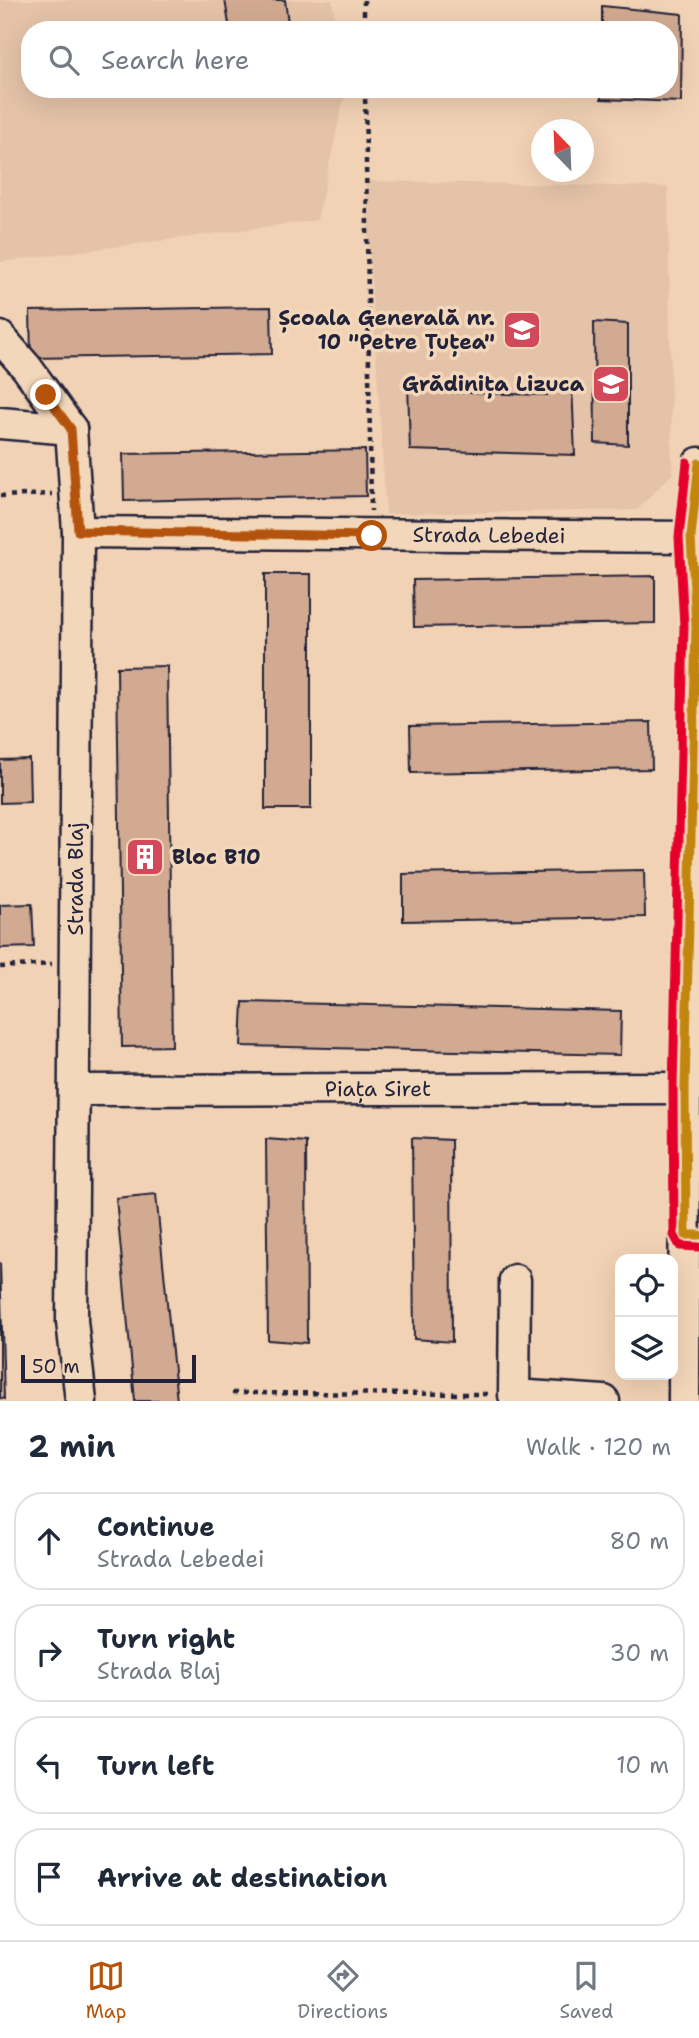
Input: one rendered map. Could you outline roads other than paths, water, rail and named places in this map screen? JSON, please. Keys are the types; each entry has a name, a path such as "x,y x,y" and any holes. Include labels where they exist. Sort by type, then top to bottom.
{"street":[{"path":"0,337 27,368 71,429"},
{"path":"0,423 71,429"},
{"name":"Strada Blaj","path":"71,429 78,531 72,1321 81,1401"},
{"path":"684,1401 693,1235 685,1088 697,735 697,626 691,537 699,463"},
{"name":"Strada Lebedei","path":"78,531 372,536 691,537"},
{"name":"Piața Siret","path":"74,1090 685,1088"},
{"path":"515,1280 514,1395 604,1401"}],"place":[{"name":"Școala Generală nr. 10 \"Petre Țuțea\"","path":"522,330"},
{"name":"Grădinița Lizuca","path":"611,384"},
{"name":"Bloc B10","path":"145,857"}]}
